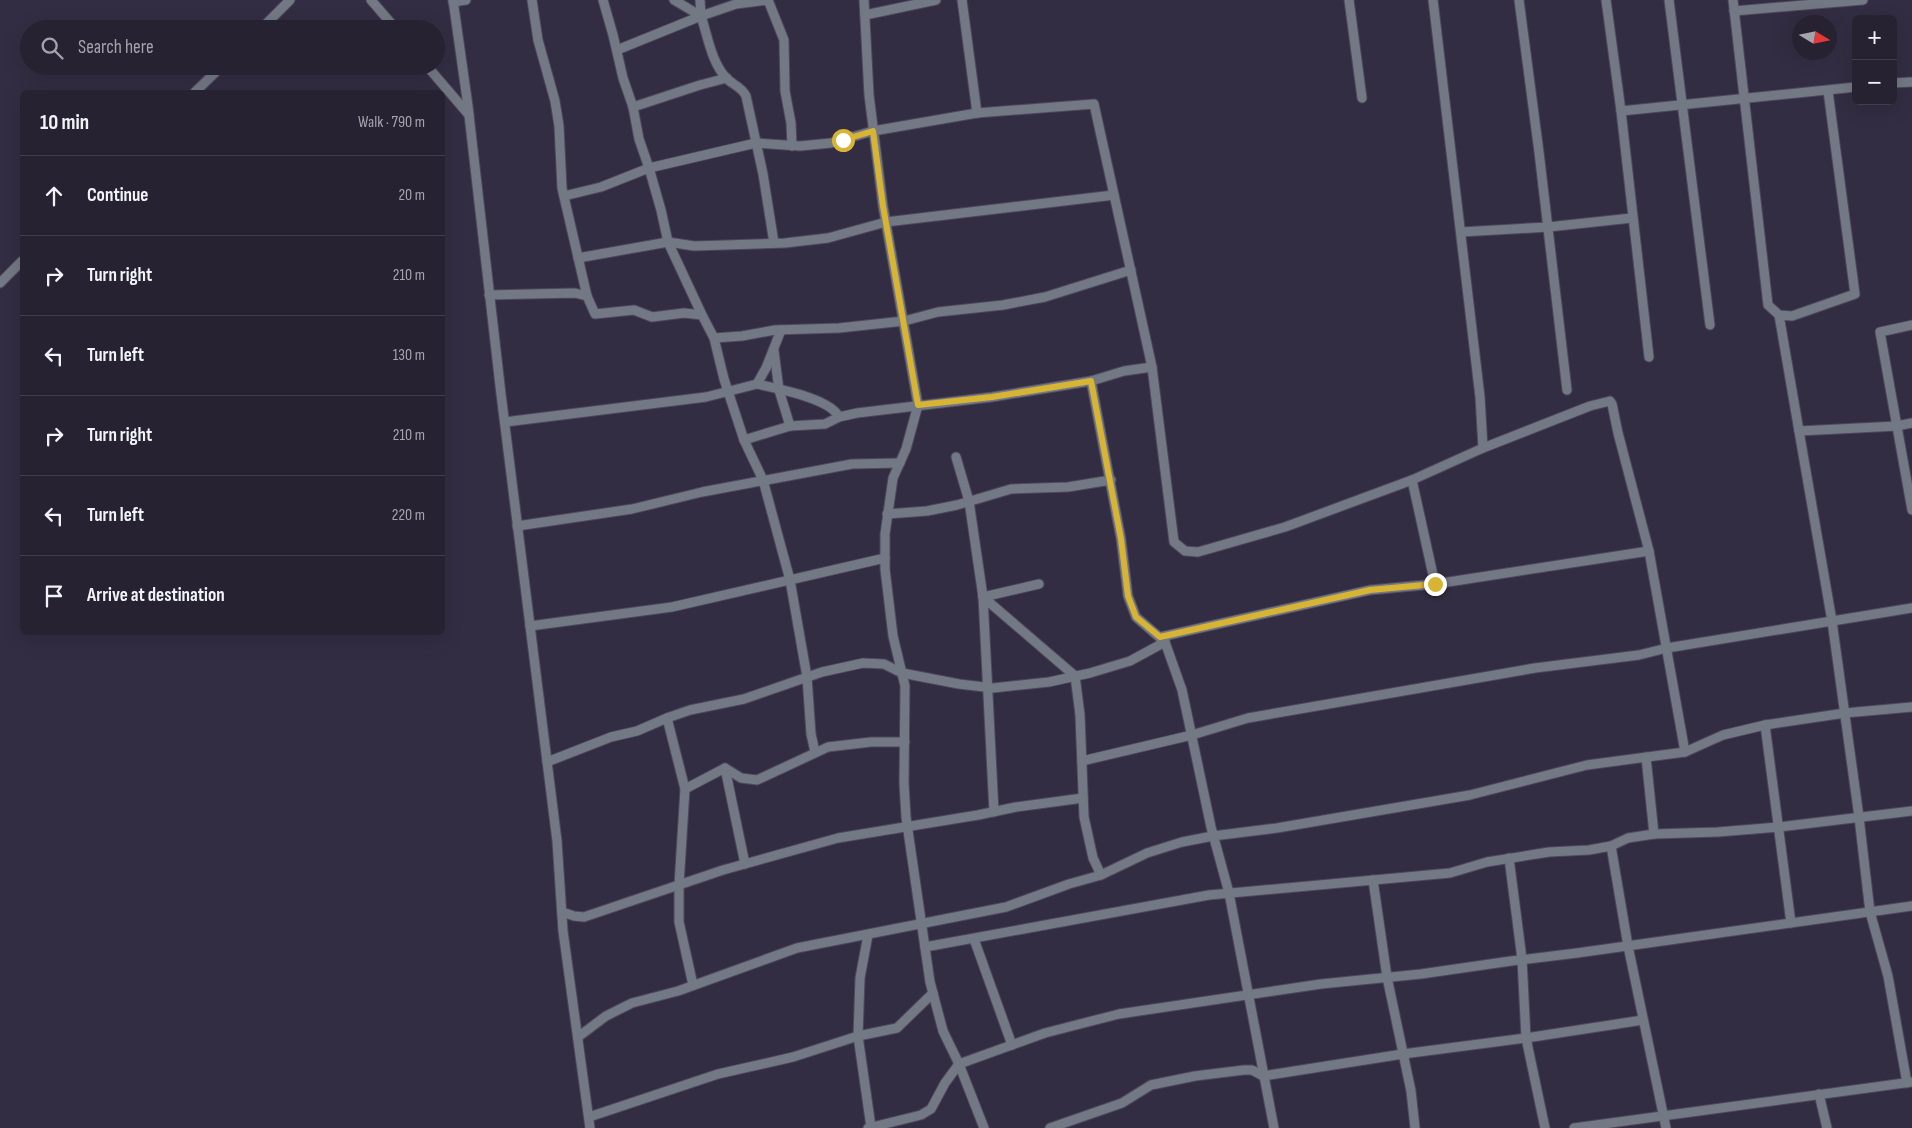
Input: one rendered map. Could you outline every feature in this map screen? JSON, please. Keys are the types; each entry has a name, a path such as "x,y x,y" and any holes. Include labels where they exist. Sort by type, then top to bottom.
{"street":[{"path":"270,20 290,0"},
{"path":"371,0 388,20"},
{"path":"466,0 453,1 469,115 489,295 557,841 562,912 590,1128"},
{"path":"532,0 538,40 555,101 559,126 564,196 587,296 595,314 634,310 652,317 684,313 702,315"},
{"path":"603,0 622,78 633,107 639,139 649,168 668,242 714,338 744,440 762,480 790,580 807,677 811,734 816,752"},
{"path":"674,0 701,16"},
{"path":"700,0 701,16 714,60 727,78 744,90 756,143 774,242"},
{"path":"616,50 736,4 768,0 784,40 785,91 791,123 792,146"},
{"path":"864,0 869,95 873,131 886,222 918,405 900,463 893,478 887,514 885,558 893,636 905,686 904,783 907,826 933,993 943,1031 959,1064 984,1128"},
{"path":"865,15 936,0"},
{"path":"962,0 977,113"},
{"path":"1349,0 1362,98"},
{"path":"1434,0 1480,397 1483,448"},
{"path":"1519,0 1567,390"},
{"path":"1606,0 1621,110 1649,357"},
{"path":"1669,0 1710,325"},
{"path":"1574,1128 1909,1083 1888,976 1870,912 1860,817 1832,621 1799,431 1778,316 1768,305 1733,0"},
{"path":"1734,11 1863,0"},
{"path":"197,90 213,75"},
{"path":"436,75 469,115"},
{"path":"633,107 727,78"},
{"path":"1897,83 1912,82"},
{"path":"1621,110 1852,88"},
{"path":"1778,316 1792,316 1855,294 1828,91"},
{"path":"564,196 601,186 649,168 756,143 792,146 831,143 873,131 977,113 1094,104 1152,367 1174,542 1185,551 1198,552 1285,527 1412,480 1483,448 1590,406 1610,401 1649,551 1685,752"},
{"path":"578,258 668,242 694,246 828,238 886,222 1114,195"},
{"path":"1461,232 1548,227 1632,218"},
{"path":"0,284 20,263"},
{"path":"714,338 781,330 839,328 904,321 938,312 1003,305 1045,297 1131,270"},
{"path":"489,295 575,293 587,296"},
{"path":"1912,325 1880,332 1912,510"},
{"path":"758,384 781,330"},
{"path":"774,349 779,390 790,426"},
{"path":"744,440 790,426 825,424 839,417 918,405 992,397 1091,381 1124,371 1152,367"},
{"path":"1091,381 1121,539 1128,596 1136,617 1162,640 1182,690 1213,836 1229,893 1274,1128"},
{"path":"505,422 706,396 758,384 821,402 836,411 839,417"},
{"path":"1799,431 1897,426 1912,423"},
{"path":"956,457 969,501 983,596 994,812"},
{"path":"517,526 632,509 702,492 852,464 900,463"},
{"path":"887,514 926,511 957,505 1011,489 1068,487 1110,480"},
{"path":"1412,480 1435,584"},
{"path":"547,762 611,737 637,731 690,710 744,699 822,672 863,663 884,664 902,673 959,684 987,687 1048,682 1130,661 1162,640 1370,590 1435,584 1649,551"},
{"path":"530,626 672,607 885,558"},
{"path":"983,596 1039,584"},
{"path":"983,596 1076,676 1080,715 1084,817 1093,858 1101,875"},
{"path":"1082,761 1192,735 1248,718 1535,668 1639,655 1667,648 1912,608"},
{"path":"578,1037 606,1016 632,1003 693,985 797,948 1006,907 1069,884 1101,875 1147,854 1182,842 1470,795 1587,765 1685,752 1723,735 1765,725 1845,713 1912,708"},
{"path":"667,718 685,789 679,885 680,922 693,985"},
{"path":"1765,725 1780,827 1791,923"},
{"path":"725,768 741,778 757,780 828,747 872,742 904,742"},
{"path":"1646,757 1654,834"},
{"path":"685,789 725,768"},
{"path":"725,768 745,864"},
{"path":"562,912 584,917 745,864 838,838 994,812 1016,806 1083,798"},
{"path":"925,947 1209,895 1450,873 1487,862 1611,846 1628,838 1654,834 1718,832 1780,827 1912,811"},
{"path":"1611,846 1628,946 1666,1128"},
{"path":"1509,858 1522,959 1526,1038 1545,1128"},
{"path":"1373,880 1387,977 1411,1091 1415,1128"},
{"path":"868,935 860,978 858,1036 869,1128 885,1126 921,1116 931,1109 945,1083 959,1064 1045,1033 1119,1014 1321,984 1628,946 1912,906"},
{"path":"974,939 1012,1046"},
{"path":"589,1117 718,1074 793,1057 858,1036 897,1028 933,993"},
{"path":"1050,1128 1122,1103 1151,1085 1195,1076 1252,1070 1263,1076 1643,1020"},
{"path":"1818,1094 1827,1128"}],"route":[{"path":"843,140 873,131 883,206 918,405 992,397 1091,381 1121,539 1128,596 1136,617 1160,637 1370,590 1435,584"}]}
